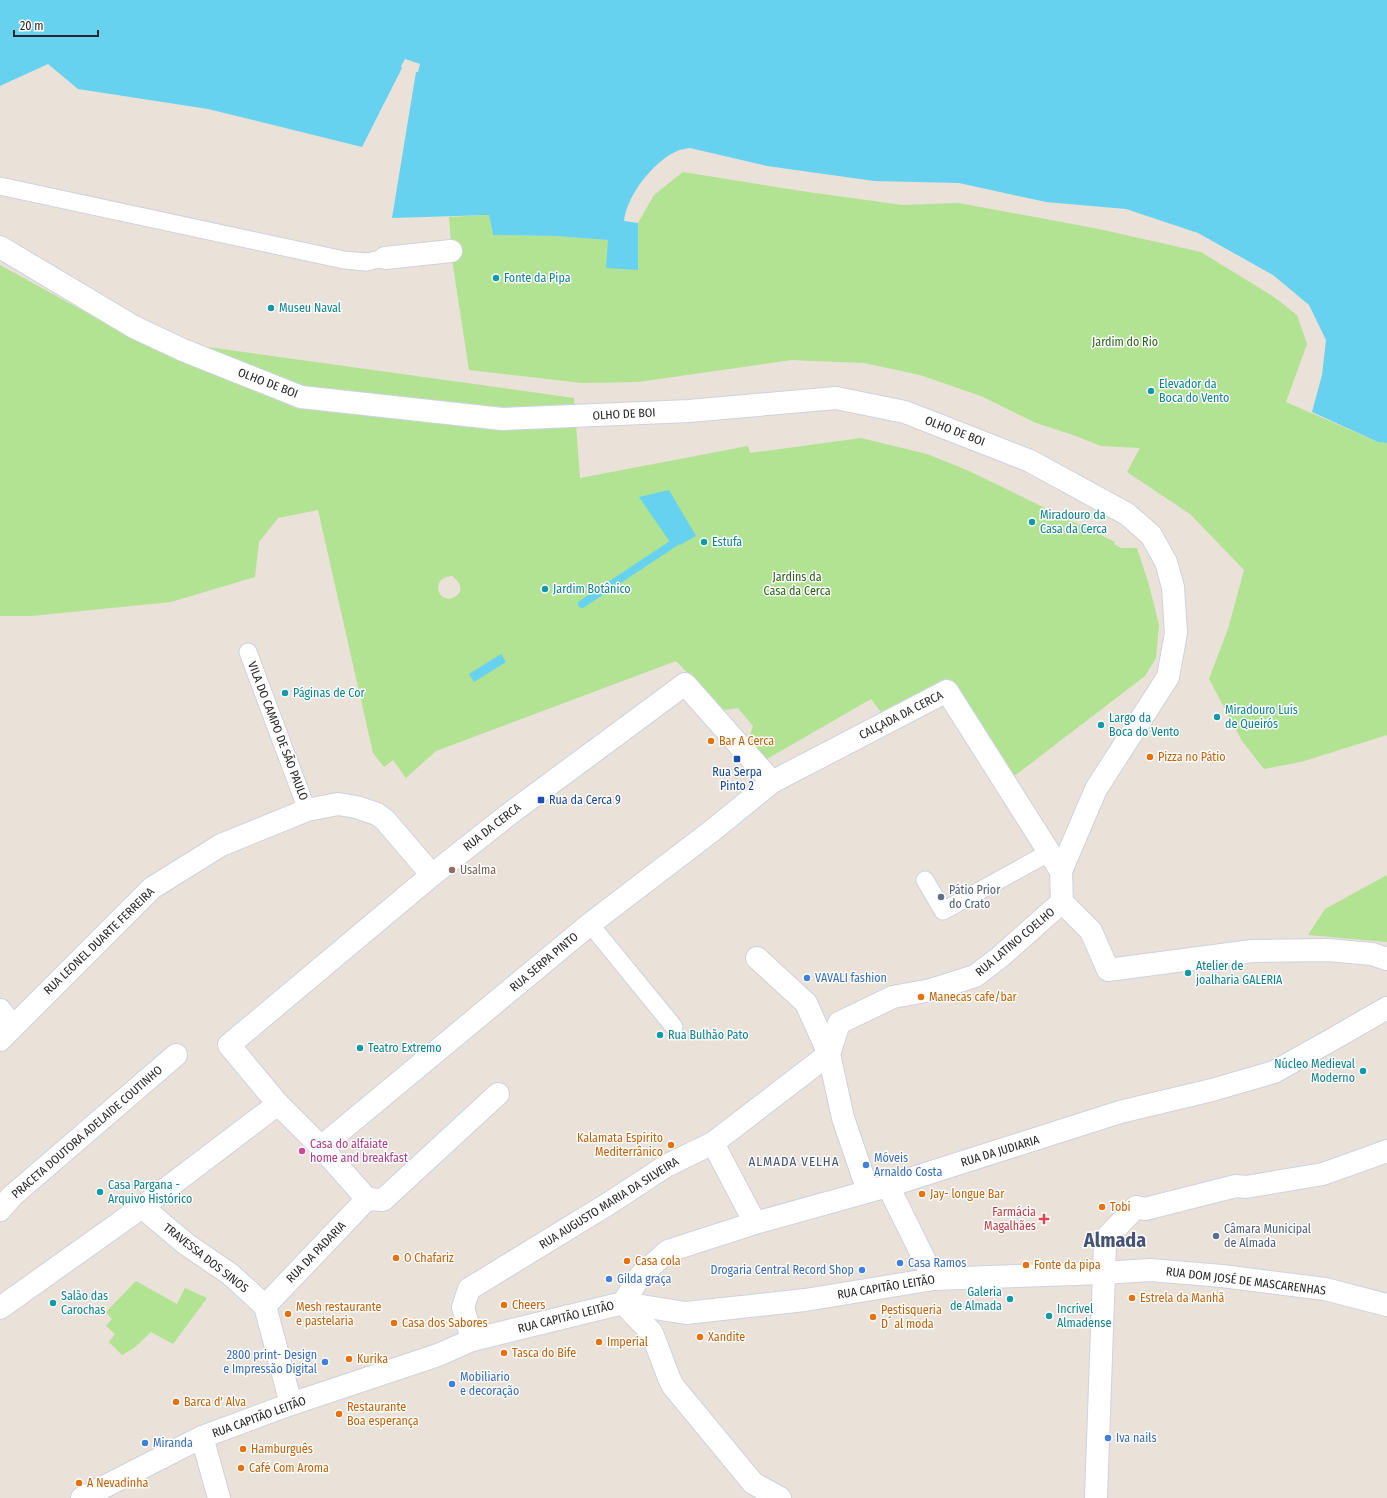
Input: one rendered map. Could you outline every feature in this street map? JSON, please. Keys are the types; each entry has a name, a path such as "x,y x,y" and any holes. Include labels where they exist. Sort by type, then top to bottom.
{"street":[{"name":"OLHO DE BOI","path":"0,247 134,327 183,350 301,397 502,419 690,411 836,398 905,412 1030,461 1127,514 1151,536 1166,562 1173,587 1176,633 1168,677 1096,789 1062,871"},
{"path":"385,258 451,251"},
{"name":"RUA DA CERCA","path":"278,1104 229,1045 432,875 508,815 685,684 772,782"},
{"name":"CALÇADA DA CERCA","path":"772,782 947,691 1050,852"},
{"name":"RUA SERPA PINTO","path":"321,1147 590,924 713,830 772,782"},
{"name":"RUA LEONEL DUARTE FERREIRA","path":"4,1026 152,888 221,846 307,810 338,804 347,804 377,814 385,820 432,875"},
{"path":"1050,852 1062,871 1062,902 1091,931 1108,970 1252,951 1328,950 1372,954 1387,959"},
{"name":"RUA LATINO COELHO","path":"829,1054 839,1023 893,997 931,990 975,976 1000,957 1062,902"},
{"path":"757,958 806,1003 829,1054 843,1118 878,1189 934,1279"},
{"name":"RUA DA JUDIARIA","path":"623,1303 641,1275 668,1251 755,1223 878,1189 1120,1112 1212,1090 1274,1072 1387,1008"},
{"name":"RUA AUGUSTO MARIA DA SILVEIRA","path":"472,1340 462,1307 469,1289 608,1204 666,1166 713,1143 829,1054"},
{"name":"PRACETA DOUTORA ADELAIDE COUTINHO","path":"0,1210 12,1196 176,1055"},
{"path":"0,1308 142,1207 278,1104 321,1147 367,1199 382,1200 498,1094"},
{"path":"713,1143 755,1223"},
{"path":"1096,1498 1104,1273 1106,1241 1110,1234 1136,1207 1144,1210 1236,1186 1246,1188 1322,1174 1387,1151"},
{"name":"RUA DA PADARIA","path":"265,1306 367,1199"},
{"name":"TRAVESSA DOS SINOS","path":"142,1207 186,1244 230,1274 265,1306"},
{"name":"RUA DOM JOSÉ DE MASCARENHAS","path":"1104,1273 1150,1270 1222,1276 1325,1289 1387,1305"},
{"name":"RUA CAPITÃO LEITÃO","path":"82,1498 202,1437 291,1404 438,1356 472,1340 623,1303 686,1313 805,1300 934,1279 1104,1273"},
{"path":"623,1303 652,1333 669,1378 674,1386 753,1482 780,1498"},
{"path":"265,1306 291,1404"},
{"path":"202,1437 219,1498"}],"lane":[{"path":"0,186 344,260 366,262 385,258"},
{"name":"VILA DO CAMPO DE SÃO PAULO","path":"248,652 307,810"},
{"path":"925,880 943,911 1050,852"},
{"path":"590,924 674,1026"}],"green space":[{"name":"Jardim do Rio","path":"683,172 801,191 902,205 959,203 1099,229 1201,252 1274,297 1297,315 1307,344 1286,402 1378,442 1387,443 1387,735 1301,762 1264,769 1242,741 1209,679 1228,629 1244,570 1190,514 1127,472 1140,448 1101,446 1036,423 981,396 920,375 864,363 791,360 638,382 582,383 469,370 453,266 449,217 489,215 493,235 555,236 608,240 638,270 638,223 654,195"},
{"name":"Jardins da Casa da Cerca","path":"0,265 129,336 574,398 580,478 748,446 750,453 861,438 927,454 969,471 1115,542 1114,544 1121,548 1137,548 1149,585 1159,625 1156,658 1145,676 1013,777 946,678 883,715 871,699 767,759 749,738 753,726 738,708 724,710 676,661 436,751 406,778 393,760 384,767 373,753 318,510 278,518 259,542 255,577 171,602 31,616 0,616","holes":["452,576 461,588 459,594 450,599 445,598 441,595 438,586 444,578"]},
{"path":"1387,875 1387,942 1308,935 1325,909"},
{"path":"136,1281 177,1304 185,1288 207,1298 173,1344 151,1332 134,1348 122,1355 109,1342 115,1334 106,1326 112,1319 106,1312"}],"water":[{"path":"0,0 1387,0 1387,443 1378,442 1312,412 1322,375 1326,340 1309,305 1273,275 1198,233 1126,209 1046,202 959,183 874,181 767,166 690,148 677,151 659,163 643,180 630,201 624,221 638,223 638,270 606,268 608,240 555,236 493,235 489,215 392,218 416,72 418,72 420,64 405,59 401,66 402,68 362,147 208,109 78,89 48,64 0,86"},
{"path":"669,490 696,536 680,545 675,539 670,542 639,497"},
{"path":"501,654 506,662 474,682 469,674"}],"waterway":[{"path":"582,604 677,541"}],"place":[{"name":"Fonte da Pipa","path":"496,278"},
{"name":"Museu Naval","path":"271,308"},
{"name":"Elevador da Boca do Vento","path":"1151,391"},
{"name":"Miradouro da Casa da Cerca","path":"1032,522"},
{"name":"Estufa","path":"704,542"},
{"name":"Jardim Botânico","path":"545,589"},
{"name":"Páginas de Cor","path":"285,693"},
{"name":"Miradouro Luís de Queirós","path":"1217,717"},
{"name":"Largo da Boca do Vento","path":"1101,725"},
{"name":"Bar A Cerca","path":"711,741"},
{"name":"Pizza no Pátio","path":"1150,757"},
{"name":"Rua Serpa Pinto 2","path":"737,759"},
{"name":"Rua da Cerca 9","path":"541,800"},
{"name":"Usalma","path":"452,870"},
{"name":"Pátio Prior do Crato","path":"941,897"},
{"name":"Atelier de joalharia GALERIA","path":"1188,973"},
{"name":"VAVALI fashion","path":"807,978"},
{"name":"Manecas cafe/bar","path":"921,997"},
{"name":"Rua Bulhão Pato","path":"660,1035"},
{"name":"Teatro Extremo","path":"360,1048"},
{"name":"Núcleo Medieval Moderno","path":"1363,1071"},
{"name":"Kalamata Espírito Mediterrânico","path":"671,1145"},
{"name":"Casa do alfaiate home and breakfast","path":"302,1151"},
{"name":"Móveis Arnaldo Costa","path":"866,1165"},
{"name":"Casa Pargana - Arquivo Histórico","path":"100,1192"},
{"name":"Jay- longue Bar","path":"922,1194"},
{"name":"Tobi","path":"1102,1207"},
{"name":"Farmácia Magalhães","path":"1044,1219"},
{"name":"Câmara Municipal de Almada","path":"1216,1236"},
{"name":"O Chafariz","path":"396,1258"},
{"name":"Casa cola","path":"627,1261"},
{"name":"Casa Ramos","path":"900,1263"},
{"name":"Fonte da pipa","path":"1026,1265"},
{"name":"Drogaria Central Record Shop","path":"862,1270"},
{"name":"Gilda graça","path":"609,1279"},
{"name":"Estrela da Manhã","path":"1132,1298"},
{"name":"Galeria de Almada","path":"1010,1299"},
{"name":"Salão das Carochas","path":"53,1303"},
{"name":"Cheers","path":"504,1305"},
{"name":"Mesh restaurante e pastelaria","path":"288,1314"},
{"name":"Incrível Almadense","path":"1049,1316"},
{"name":"Pestisqueria D´ al moda","path":"873,1317"},
{"name":"Casa dos Sabores","path":"394,1323"},
{"name":"Xandite","path":"700,1337"},
{"name":"Imperial","path":"599,1342"},
{"name":"Tasca do Bife","path":"504,1353"},
{"name":"Kurika","path":"349,1359"},
{"name":"2800 print- Design e Impressão Digital","path":"325,1362"},
{"name":"Mobiliario e decoração","path":"452,1384"},
{"name":"Barca d' Alva","path":"176,1402"},
{"name":"Restaurante Boa esperança","path":"339,1414"},
{"name":"Iva nails","path":"1108,1438"},
{"name":"Miranda","path":"145,1443"},
{"name":"Hamburguês","path":"243,1449"},
{"name":"Café Com Aroma","path":"241,1468"},
{"name":"A Nevadinha","path":"79,1483"}],"district":[{"name":"ALMADA VELHA","path":"794,1161"},
{"name":"Almada","path":"1115,1240"}]}
